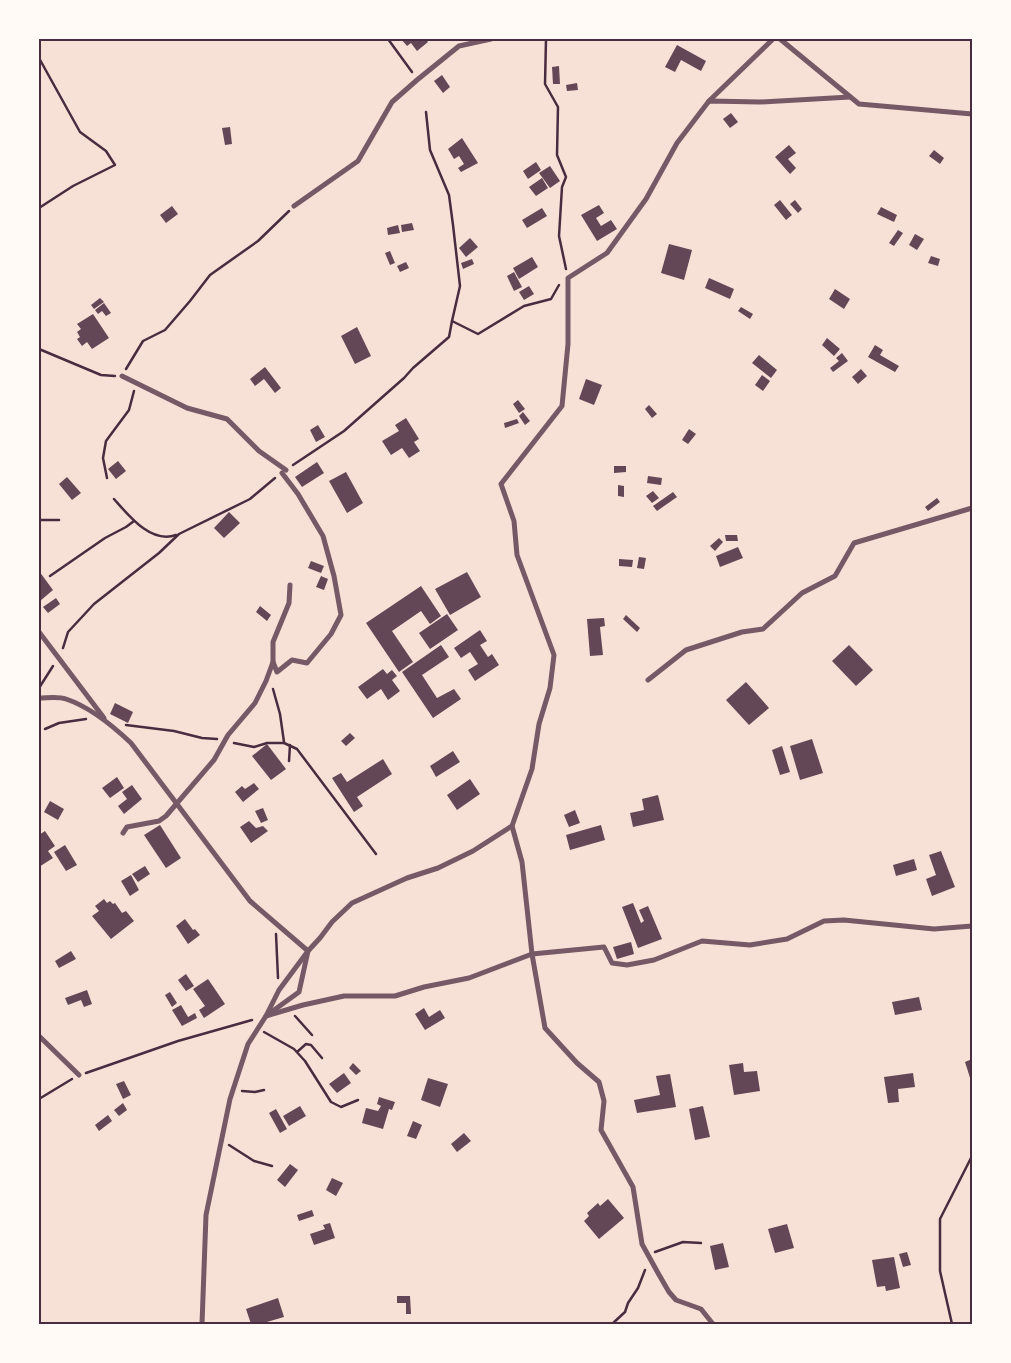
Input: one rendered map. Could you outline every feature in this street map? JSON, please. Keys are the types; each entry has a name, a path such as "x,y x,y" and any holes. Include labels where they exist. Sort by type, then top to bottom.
{"street":[{"path":"294,206 358,161 392,102 417,80 459,46 491,39"},
{"path":"713,1324 700,1309 676,1300 669,1292 642,1244 633,1186 601,1130 604,1101 599,1082 577,1063 545,1028 532,954 522,862 512,826 532,769 539,724 550,688 554,655 517,555 514,521 501,484 562,406 568,344 568,278 607,252 646,199 678,143 709,101 773,39"},
{"path":"780,39 859,104 972,114"},
{"path":"709,101 760,102 850,97"},
{"path":"122,376 187,408 227,419 259,451 284,471 323,536 334,576 341,615 331,634 307,663 292,660 277,672 273,662"},
{"path":"648,680 686,650 742,632 763,629 802,593 835,576 854,544 972,508"},
{"path":"123,833 127,826 159,821 166,816 214,760 224,741 255,703 273,662 273,642 289,603 290,585"},
{"path":"39,632 107,723"},
{"path":"39,698 65,698 90,711 130,743 250,901 308,950"},
{"path":"202,1324 206,1215 234,1087 248,1044 279,990 308,950 332,922 352,903 407,878 438,868 473,852 512,826"},
{"path":"265,1017 344,996 396,996 424,987 470,978 532,954 604,947 612,963 626,965 654,960 702,940 750,945 787,939 824,921 844,920 934,929 972,926"},
{"path":"265,1017 299,992 308,950"},
{"path":"39,1036 79,1075"}],"path":[{"path":"388,39 417,80"},
{"path":"546,39 545,84 558,107 557,155 566,177 562,187 559,236 568,278"},
{"path":"39,58 80,132 106,151 116,165 73,186 39,208"},
{"path":"114,499 138,525 160,536 172,537 179,534 250,499 284,471 344,430 449,337 460,286 449,195 430,150 426,112"},
{"path":"39,349 101,375 122,376 143,341 165,330 210,275 258,241 294,206"},
{"path":"452,321 478,334 524,306 551,299 566,270"},
{"path":"107,478 103,458 106,441 129,410 134,393 133,382"},
{"path":"39,520 59,520"},
{"path":"50,576 105,538 134,521"},
{"path":"39,688 47,678 64,646 68,632 94,604 153,558 179,534"},
{"path":"268,675 280,714 284,743"},
{"path":"45,729 59,723 101,719"},
{"path":"107,723 174,732 254,747 267,743 290,745 297,749 376,854"},
{"path":"289,761 290,745"},
{"path":"276,922 275,944 279,990"},
{"path":"290,1009 312,1035"},
{"path":"265,1017 260,1029 297,1052 305,1061 331,1102 341,1108 358,1100"},
{"path":"39,1099 79,1075 178,1041 265,1017"},
{"path":"297,1052 306,1044 311,1045 322,1058"},
{"path":"234,1087 244,1092 264,1090"},
{"path":"222,1140 254,1161 272,1166"},
{"path":"952,1324 940,1270 940,1219 972,1156"}],"building":[{"path":"401,39 426,39 428,42 417,51 411,43 407,46"},
{"path":"677,45 706,61 701,71 681,60 675,72 665,67"},
{"path":"559,66 560,84 553,84 552,67"},
{"path":"442,75 450,87 443,93 434,81"},
{"path":"577,83 578,90 567,91 566,85"},
{"path":"731,113 738,122 730,128 723,119"},
{"path":"230,127 232,144 225,145 222,128"},
{"path":"462,138 478,163 461,172 458,168 464,164 459,156 454,159 448,149"},
{"path":"789,145 796,153 788,159 796,168 790,174 775,157"},
{"path":"934,150 944,158 940,164 929,156"},
{"path":"536,162 541,170 528,179 523,171"},
{"path":"550,166 560,181 550,188 539,173"},
{"path":"542,178 548,188 536,196 529,187"},
{"path":"780,200 792,215 786,220 774,205"},
{"path":"795,200 802,209 798,213 790,204"},
{"path":"599,205 604,213 596,218 601,226 611,220 617,229 597,241 581,215"},
{"path":"172,206 178,214 166,223 160,215"},
{"path":"881,207 897,215 894,222 877,214"},
{"path":"542,208 547,216 527,228 522,220"},
{"path":"412,223 414,230 402,232 401,225"},
{"path":"398,225 400,233 388,235 387,228"},
{"path":"898,230 903,233 894,246 889,243"},
{"path":"915,234 924,239 917,250 909,245"},
{"path":"470,238 478,247 466,257 459,248"},
{"path":"669,244 692,250 684,280 661,273"},
{"path":"390,251 395,263 390,265 385,253"},
{"path":"931,256 940,259 938,266 928,263"},
{"path":"532,257 538,267 519,279 513,268"},
{"path":"472,259 474,264 463,269 461,263"},
{"path":"406,262 409,268 400,272 397,266"},
{"path":"514,272 522,287 514,291 507,276"},
{"path":"709,278 734,289 730,299 705,288"},
{"path":"529,286 534,294 524,300 519,292"},
{"path":"835,289 850,299 844,309 829,299"},
{"path":"100,298 104,302 94,309 91,305"},
{"path":"104,303 111,313 106,316 102,311 98,314 95,310"},
{"path":"741,307 753,314 750,319 738,311"},
{"path":"93,314 109,338 92,349 87,342 82,346 77,339 80,337 77,332 81,329 77,324"},
{"path":"357,327 371,356 355,364 341,336"},
{"path":"827,338 840,349 834,356 822,345"},
{"path":"875,345 883,350 880,355 899,366 895,372 868,357"},
{"path":"842,353 848,361 833,372 830,368 839,361 836,358"},
{"path":"759,355 777,370 771,378 752,363"},
{"path":"265,367 281,388 275,393 264,379 255,386 250,379"},
{"path":"861,369 867,376 858,384 852,377"},
{"path":"762,375 770,381 763,391 755,385"},
{"path":"586,379 602,385 594,405 579,399"},
{"path":"518,400 525,409 519,413 513,404"},
{"path":"649,405 657,414 652,418 645,409"},
{"path":"523,412 530,421 525,425 519,416"},
{"path":"406,418 419,439 414,442 420,451 409,458 402,448 391,455 382,441 399,431 395,425"},
{"path":"517,419 519,423 505,428 504,423"},
{"path":"318,425 325,437 316,442 310,430"},
{"path":"689,429 696,434 688,444 682,440"},
{"path":"118,461 126,471 116,479 108,469"},
{"path":"317,462 324,473 302,487 295,477"},
{"path":"614,466 626,466 626,472 614,473"},
{"path":"346,472 363,503 347,513 329,481"},
{"path":"648,476 662,478 661,485 647,483"},
{"path":"67,477 81,493 72,500 59,484"},
{"path":"618,485 624,486 624,497 618,496"},
{"path":"653,491 659,498 652,503 646,496"},
{"path":"673,492 677,497 657,511 653,506"},
{"path":"937,498 940,502 928,511 925,507"},
{"path":"229,512 240,523 224,538 214,528"},
{"path":"725,535 737,535 738,541 726,541"},
{"path":"719,538 723,542 715,551 710,546"},
{"path":"738,547 743,558 720,567 716,556"},
{"path":"639,557 646,558 644,569 637,568"},
{"path":"619,559 633,560 632,567 619,566"},
{"path":"311,561 324,566 321,573 308,568"},
{"path":"39,571 53,590 40,601 39,599"},
{"path":"467,572 481,597 450,615 435,589"},
{"path":"321,576 328,579 324,590 316,587"},
{"path":"421,586 441,616 430,624 421,611 392,631 413,662 399,672 366,623"},
{"path":"56,598 60,604 48,613 43,607"},
{"path":"260,606 271,615 267,621 256,612"},
{"path":"447,614 458,630 430,649 419,633"},
{"path":"626,615 640,628 637,632 623,619"},
{"path":"604,618 605,626 600,627 603,655 590,656 587,619"},
{"path":"480,630 487,641 480,645 488,657 492,654 499,665 475,681 468,670 478,664 470,652 461,658 454,648"},
{"path":"441,645 449,657 422,675 437,698 454,689 461,699 433,718 402,672"},
{"path":"849,645 873,670 856,686 832,661"},
{"path":"383,669 387,674 392,670 397,676 392,680 400,691 388,700 381,689 367,699 358,687"},
{"path":"746,682 769,708 749,725 726,700"},
{"path":"115,703 133,712 128,723 110,714"},
{"path":"350,733 355,738 346,746 341,741"},
{"path":"812,739 823,773 800,780 790,746"},
{"path":"267,744 286,769 271,780 252,756"},
{"path":"782,746 790,772 780,775 772,750"},
{"path":"453,751 460,762 436,777 430,766"},
{"path":"383,759 392,774 357,797 363,806 354,812 332,778 341,773 347,782"},
{"path":"117,777 124,788 110,798 102,788"},
{"path":"470,779 480,794 457,810 447,795"},
{"path":"254,783 259,789 243,802 235,792 242,786 245,789"},
{"path":"132,785 142,799 124,814 118,806 127,799 122,792"},
{"path":"658,795 664,820 633,827 630,813 644,810 642,799"},
{"path":"50,801 64,809 58,820 44,812"},
{"path":"263,808 268,820 261,823 255,811"},
{"path":"575,810 580,823 569,827 564,815"},
{"path":"249,821 256,828 263,826 268,831 251,843 240,827"},
{"path":"160,825 181,858 166,868 144,835"},
{"path":"601,825 605,840 570,850 566,835"},
{"path":"45,831 55,846 48,851 53,858 39,867 39,835"},
{"path":"65,845 77,865 66,871 54,852"},
{"path":"941,851 955,887 932,896 926,879 936,875 929,855"},
{"path":"914,859 917,870 896,876 893,865"},
{"path":"145,866 150,874 138,882 132,874"},
{"path":"131,875 139,890 130,896 121,881"},
{"path":"104,899 107,903 110,901 113,904 115,903 122,913 126,911 134,921 111,939 92,916 99,911 95,906"},
{"path":"633,903 641,923 644,921 639,910 648,906 662,939 638,948 622,907"},
{"path":"185,919 193,930 195,929 200,935 188,944 176,926"},
{"path":"631,942 634,954 617,959 613,947"},
{"path":"71,951 76,959 59,968 55,961"},
{"path":"186,974 194,986 186,991 178,980"},
{"path":"208,979 225,1004 204,1018 199,1010 205,1006 193,989"},
{"path":"87,990 92,1004 84,1007 81,1000 68,1005 65,998"},
{"path":"170,992 177,1003 172,1007 165,995"},
{"path":"919,997 922,1010 895,1015 892,1002"},
{"path":"181,1005 188,1017 195,1013 197,1018 182,1026 172,1010"},
{"path":"424,1008 429,1017 440,1010 445,1018 425,1030 415,1014"},
{"path":"972,1059 972,1084 965,1062"},
{"path":"353,1063 361,1071 356,1075 349,1068"},
{"path":"743,1063 744,1072 757,1071 760,1091 734,1095 729,1065"},
{"path":"344,1073 351,1083 337,1093 329,1084"},
{"path":"913,1073 915,1087 898,1089 899,1102 888,1103 884,1077"},
{"path":"670,1074 676,1107 637,1113 634,1100 660,1095 656,1076"},
{"path":"428,1078 448,1084 440,1107 421,1100"},
{"path":"124,1081 131,1095 123,1099 116,1084"},
{"path":"379,1097 395,1102 392,1110 389,1109 383,1129 362,1123 366,1108 378,1111 381,1106 377,1104"},
{"path":"123,1103 127,1110 119,1116 114,1110"},
{"path":"300,1106 306,1116 289,1126 283,1116"},
{"path":"703,1106 710,1137 695,1140 689,1109"},
{"path":"276,1109 287,1129 280,1133 269,1113"},
{"path":"108,1115 112,1121 99,1131 95,1125"},
{"path":"413,1121 422,1125 416,1139 407,1136"},
{"path":"464,1133 471,1141 457,1152 451,1144"},
{"path":"290,1164 298,1170 285,1187 277,1180"},
{"path":"332,1178 343,1183 336,1196 326,1190"},
{"path":"608,1199 624,1218 599,1239 584,1221 589,1216 587,1213 598,1203 600,1206"},
{"path":"312,1210 314,1216 299,1221 297,1215"},
{"path":"330,1223 335,1238 314,1245 310,1234 325,1229 323,1225"},
{"path":"787,1224 794,1248 775,1253 768,1229"},
{"path":"723,1243 729,1267 715,1270 710,1246"},
{"path":"907,1252 911,1265 903,1267 899,1254"},
{"path":"894,1257 900,1288 886,1291 885,1286 877,1287 872,1260"},
{"path":"397,1296 410,1296 411,1314 406,1314 406,1303 397,1303"},
{"path":"278,1298 284,1317 260,1324 251,1324 246,1309"}]}
